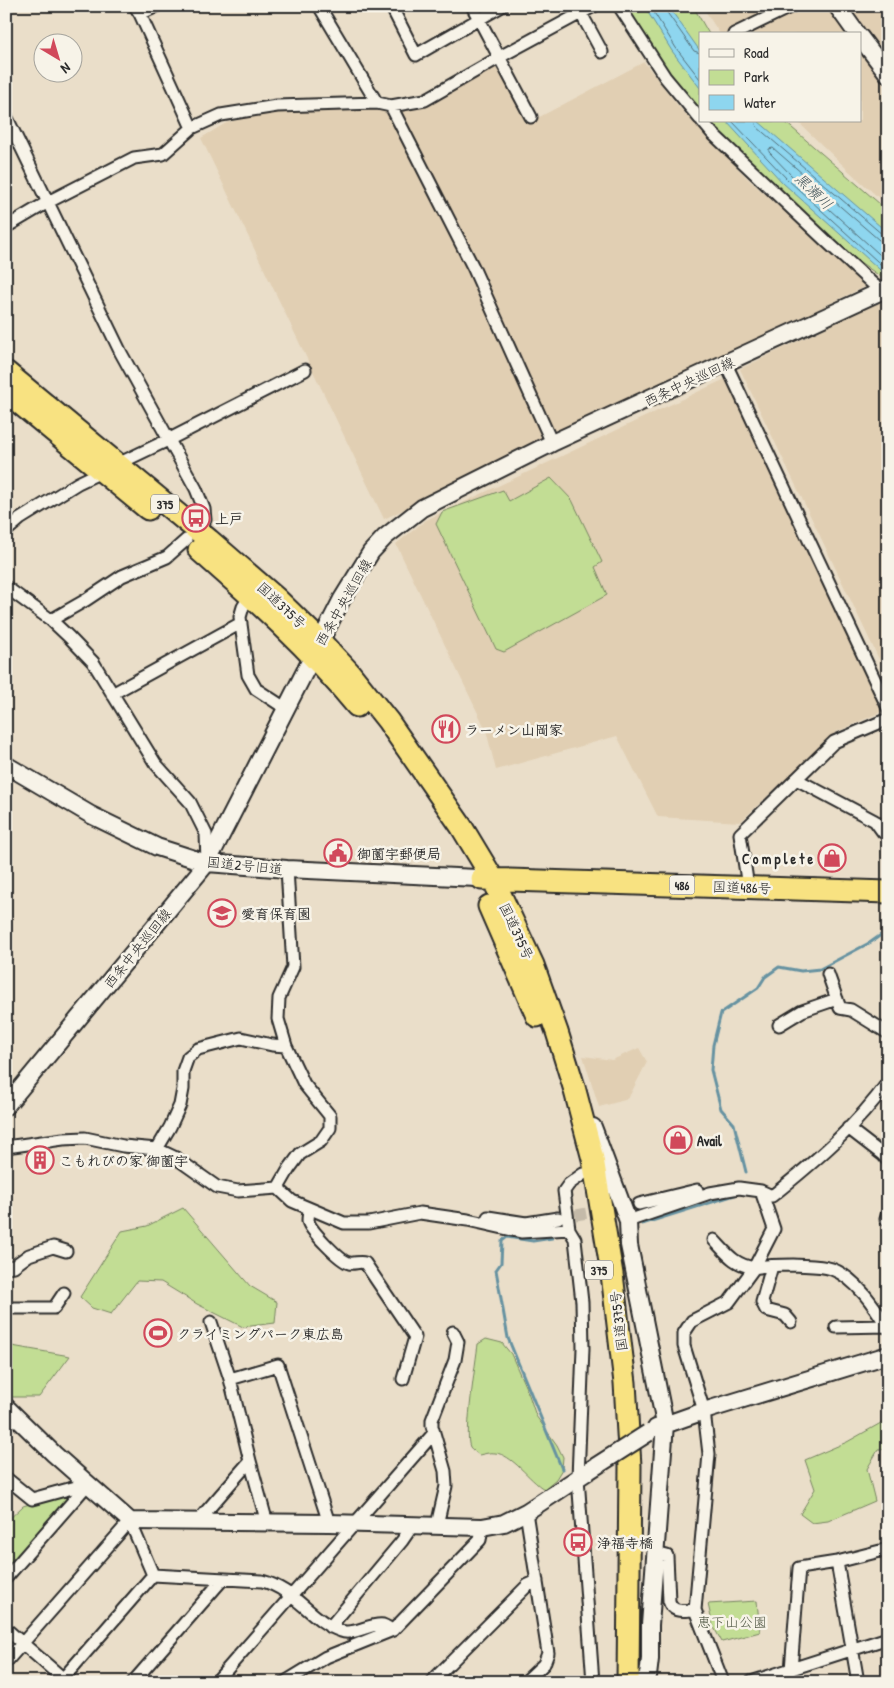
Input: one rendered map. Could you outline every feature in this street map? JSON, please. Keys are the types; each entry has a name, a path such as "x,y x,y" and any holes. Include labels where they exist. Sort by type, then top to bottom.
{"highway":[{"name":"国道375号","path":"6,372 109,467"},
{"name":"国道375号","path":"6,392 109,467 192,535 277,599 316,648 337,682 390,747 485,879 533,965 578,1100 593,1159 612,1274 624,1383 630,1466 628,1682"},
{"name":"国道375号","path":"192,535 250,596 316,648"},
{"name":"国道375号","path":"485,879 545,1037 560,1084 583,1174 608,1333 612,1386 617,1473 616,1682"},
{"name":"国道486号","path":"485,879 888,892"}],"street":[{"path":"157,6 138,10 192,128"},
{"path":"391,6 416,55 502,6"},
{"path":"472,6 531,117"},
{"path":"6,227 48,202 134,158 163,154 192,128 221,116 277,106 378,103 391,106 425,100 579,10 594,6"},
{"path":"619,6 665,77 699,118"},
{"path":"738,32 792,6"},
{"path":"837,6 856,32"},
{"path":"321,7 378,103"},
{"path":"579,10 602,52"},
{"path":"862,41 888,74"},
{"path":"391,106 473,267 552,443"},
{"path":"6,116 121,353 196,489 204,509 205,520 192,535 167,557 122,576 51,620"},
{"path":"703,122 825,240 886,291"},
{"name":"西条中央巡回線","path":"6,1106 207,863 316,648 358,571 371,552 396,528 422,508 552,443 886,291"},
{"path":"726,364 888,708"},
{"path":"6,531 20,519 59,494 109,467 168,440 305,370"},
{"path":"6,587 51,620 92,662 154,763 190,802 206,834 207,863"},
{"path":"250,596 243,607 240,617 246,664 251,681 256,689 285,708"},
{"path":"112,694 241,624"},
{"path":"748,887 740,834 834,742 888,719"},
{"name":"国道2号旧道","path":"6,765 91,815 157,847 207,863 485,879"},
{"path":"796,779 875,821 882,832 888,834"},
{"path":"278,1188 300,1154 321,1141 330,1128 330,1116 304,1084 286,1046 278,1018 279,998 293,967 287,869"},
{"path":"828,974 840,1008 851,1010 888,1033"},
{"path":"780,1025 809,1008 837,999"},
{"path":"157,1149 180,1105 183,1089 183,1071 188,1057 198,1049 241,1038 286,1046"},
{"path":"628,1221 710,1193 739,1188 761,1191 772,1196 798,1175 848,1128 888,1082"},
{"path":"578,1100 586,1110 628,1221 629,1244 664,1424 650,1625 650,1659 648,1676 641,1682"},
{"path":"848,1128 888,1161"},
{"path":"6,1147 85,1138 123,1146 157,1149 176,1158 216,1187 238,1191 278,1188 292,1201 344,1223 369,1223 420,1214 458,1219 521,1232 569,1229"},
{"path":"583,1174 569,1184 564,1191 569,1229 575,1239 582,1302 584,1474 593,1682"},
{"path":"639,1204 704,1189 710,1193"},
{"path":"723,1682 695,1610 709,1454 704,1411 684,1346 684,1333 692,1321 729,1302 754,1268 774,1229 761,1191"},
{"path":"309,1209 308,1221 316,1232 342,1260 350,1263 365,1263 415,1337 403,1379"},
{"path":"458,1219 468,1212 526,1223 558,1218"},
{"path":"888,1212 886,1219 888,1221"},
{"path":"714,1240 731,1259 740,1265 754,1268 818,1266 834,1270 849,1279 866,1297 887,1327"},
{"path":"6,1267 14,1266 29,1256 53,1247 66,1251"},
{"path":"772,1266 762,1302 766,1310 785,1315 791,1322"},
{"path":"6,1308 54,1308 64,1293"},
{"path":"211,1322 230,1379 267,1522"},
{"path":"836,1327 887,1327"},
{"path":"436,1526 446,1486 445,1471 432,1420 455,1360 458,1342 453,1332"},
{"path":"6,1662 130,1521 482,1527 504,1522 526,1512 664,1424 888,1356"},
{"path":"230,1379 278,1365 330,1523"},
{"path":"6,1407 54,1454 130,1521 153,1575"},
{"path":"216,1682 434,1433"},
{"path":"198,1522 250,1461"},
{"path":"6,1478 32,1499 88,1484"},
{"path":"6,1578 88,1484"},
{"path":"525,1682 544,1664 548,1653 526,1512"},
{"path":"330,1627 402,1541 413,1525"},
{"path":"285,1682 326,1656 393,1630 480,1540 482,1527"},
{"path":"791,1670 799,1568 838,1562 888,1549"},
{"path":"655,1553 667,1556 670,1607 676,1611 695,1610"},
{"path":"838,1562 858,1682"},
{"path":"153,1575 262,1581 274,1584 292,1595 330,1627 343,1632 382,1625 393,1630"},
{"path":"6,1629 63,1680 153,1575"},
{"path":"134,1682 223,1579"},
{"path":"430,1682 528,1585 537,1581"},
{"path":"751,1682 888,1638"}],"shaded area":[{"path":"702,6 831,6 850,32 719,32"},
{"path":"842,6 888,6 888,67 862,32"},
{"path":"862,49 888,83 888,206 798,122 862,122"},
{"path":"644,62 679,107 748,179 868,285 384,519 201,138 226,123 263,113 424,102 496,63 526,124"},
{"path":"882,301 888,306 888,678 740,369"},
{"path":"725,379 883,711 836,732 740,822 658,817 617,736 496,770 486,730 396,544 426,520"},
{"path":"639,1048 647,1062 629,1097 625,1100 599,1107 583,1056 612,1060"}],"green space":[{"path":"624,6 693,6 708,32 699,32 699,114 660,69"},
{"path":"706,122 785,122 888,211 888,282 811,227"},
{"path":"551,478 572,500 602,562 595,567 607,595 504,652 496,649 436,524 442,512 503,490 509,501"},
{"path":"183,1208 250,1286 277,1302 275,1323 243,1327 197,1304 161,1282 137,1281 111,1314 92,1308 80,1297 122,1231 147,1226"},
{"path":"486,1339 502,1343 511,1354 536,1416 557,1445 563,1457 562,1469 556,1479 544,1489 514,1462 501,1454 487,1453 479,1455 470,1447 469,1414 478,1344"},
{"path":"6,1345 70,1356 39,1397 10,1397 6,1394"},
{"path":"888,1419 888,1449 878,1450 867,1469 875,1501 828,1521 812,1523 800,1514 815,1489 805,1460 847,1442"},
{"path":"74,1491 73,1495 6,1573 6,1522 23,1506"},
{"name":"恵下山公園","path":"757,1601 760,1632 722,1642 713,1626 708,1604"}],"water":[{"path":"644,6 668,6 699,50 699,87 672,51"},
{"name":"黒瀬川","path":"727,122 759,122 888,233 888,277 783,183"}],"waterway":[{"path":"746,1172 734,1124 721,1109 711,1070 713,1045 721,1013 758,988 765,977 779,967 801,971 820,969 871,942 888,930"},
{"path":"642,1224 741,1193"},
{"path":"552,1238 533,1241 507,1237 502,1241 501,1263 496,1270 508,1338 562,1469"}],"tunnel":[{"path":"559,1218 639,1204"}],"place":[{"name":"上戸","path":"196,518"},
{"name":"ラーメン山岡家","path":"446,729"},
{"name":"御薗宇郵便局","path":"338,853"},
{"name":"C o m p l e t e","path":"832,858"},
{"name":"愛育保育園","path":"222,913"},
{"name":"Avail","path":"678,1140"},
{"name":"こもれびの家 御薗宇","path":"40,1160"},
{"name":"クライミングパーク東広島","path":"158,1333"},
{"name":"浄福寺橋","path":"578,1542"}]}
